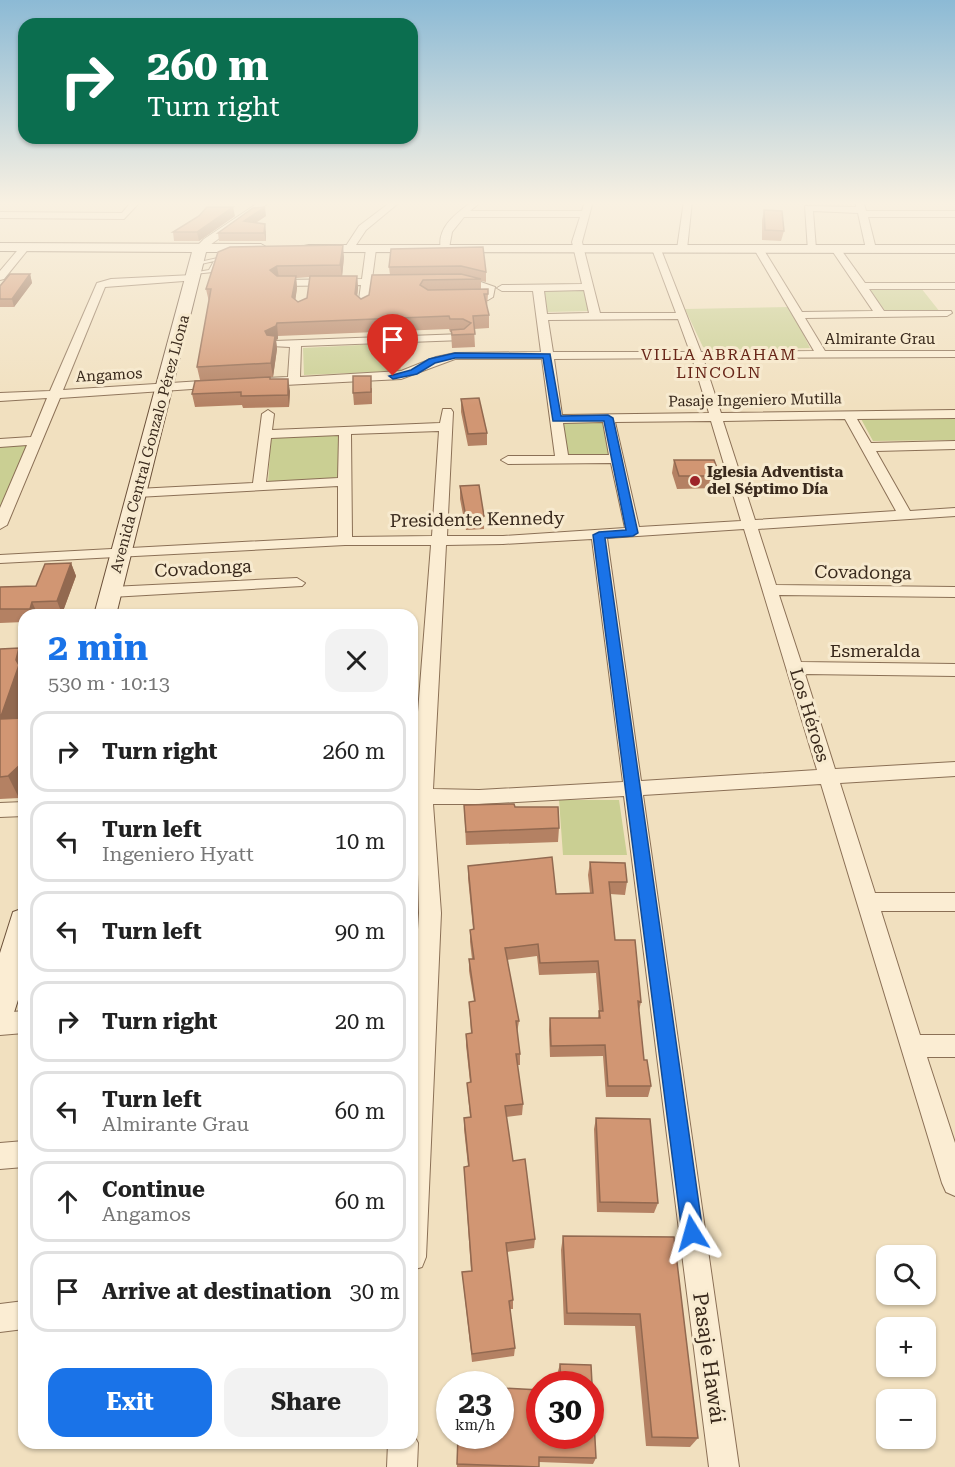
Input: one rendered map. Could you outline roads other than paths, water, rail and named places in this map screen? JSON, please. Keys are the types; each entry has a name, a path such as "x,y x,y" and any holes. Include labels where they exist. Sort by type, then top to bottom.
{"main road":[{"name":"Avenida Central Gonzalo Pérez Llona","path":"107,609 195,269"},
{"path":"0,1012 18,944"}],"street":[{"path":"2,516 101,285 178,269"},
{"path":"363,307 369,269"},
{"path":"584,269 595,316"},
{"name":"Los Héroes","path":"665,269 697,356 955,1183"},
{"path":"771,269 822,355"},
{"path":"850,269 881,314"},
{"path":"279,283 305,287 367,282 408,282"},
{"path":"450,282 475,283 489,287 491,291 488,297 450,297"},
{"path":"862,286 955,286"},
{"path":"924,286 932,295"},
{"path":"502,288 588,287"},
{"path":"538,288 562,459"},
{"path":"798,315 881,314 943,309 955,324"},
{"path":"542,317 682,316"},
{"path":"274,344 463,337"},
{"path":"250,382 401,375 419,370 432,361 428,338"},
{"path":"294,380 296,343"},
{"name":"Almirante Grau","path":"432,361 455,356 955,354"},
{"name":"Angamos","path":"0,397 228,383"},
{"path":"418,1094 430,888 418,796 447,412"},
{"path":"259,486 268,414"},
{"name":"Pasaje Ingeniero Mutilla","path":"556,419 955,414"},
{"path":"849,415 905,515"},
{"path":"608,418 632,528"},
{"path":"266,434 446,427"},
{"path":"345,431 345,541"},
{"path":"0,443 36,440"},
{"path":"867,447 955,445"},
{"path":"508,460 616,459"},
{"path":"137,493 345,482"},
{"name":"Presidente Kennedy","path":"0,559 345,541 439,541 599,535 632,528 749,525 955,512"},
{"name":"Pasaje Hawái","path":"599,535 724,1467"},
{"name":"Covadonga","path":"111,592 297,583"},
{"name":"Covadonga","path":"770,590 955,592"},
{"name":"Esmeralda","path":"795,668 955,670"},
{"path":"418,796 489,796 633,789 955,769"},
{"path":"0,810 18,809"},
{"path":"868,902 955,902"},
{"path":"0,1024 18,1022"},
{"path":"912,1046 955,1046"},
{"path":"0,1156 18,1154"},
{"path":"0,1318 18,1316"},
{"path":"402,1467 403,1449"}],"place":[{"name":"Iglesia Adventista del Séptimo Día","path":"695,481"}],"district":[{"name":"VILLA ABRAHAM LINCOLN","path":"719,363"}]}
